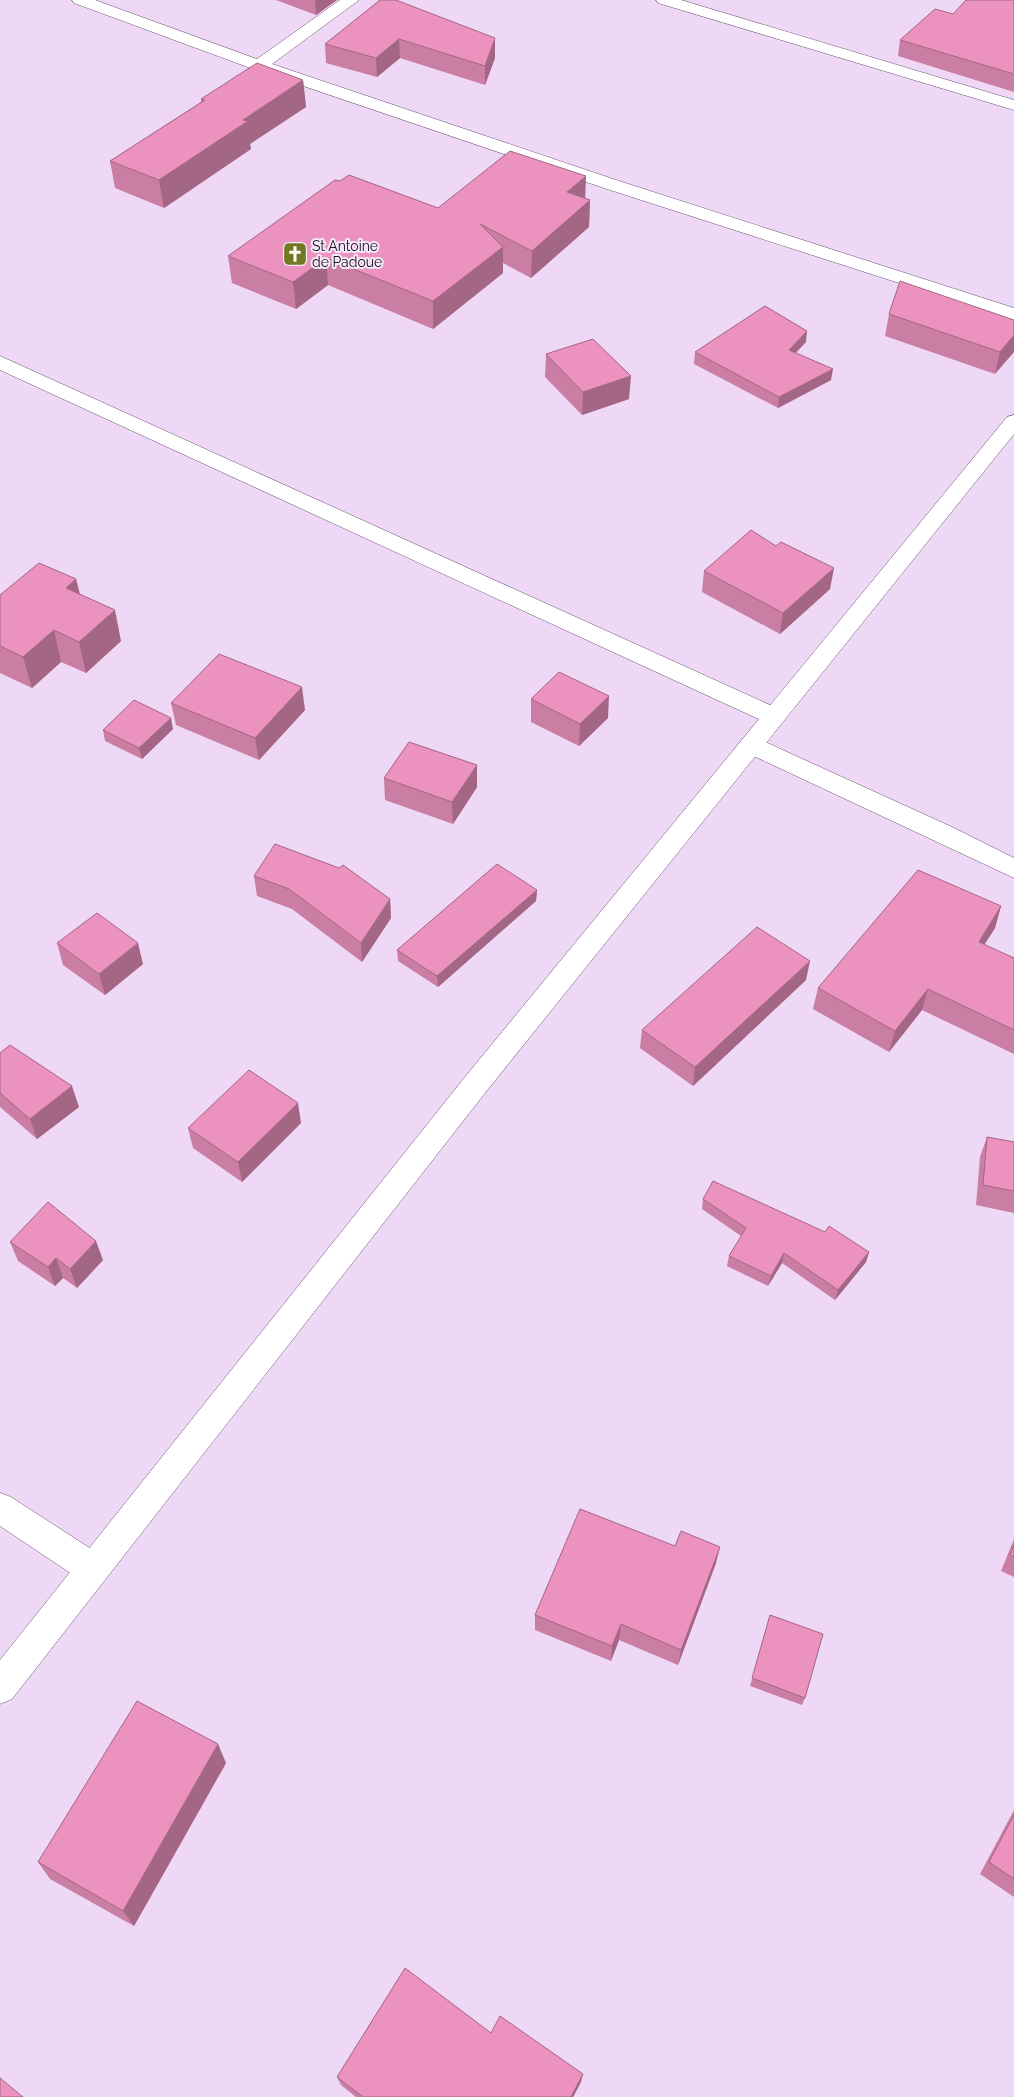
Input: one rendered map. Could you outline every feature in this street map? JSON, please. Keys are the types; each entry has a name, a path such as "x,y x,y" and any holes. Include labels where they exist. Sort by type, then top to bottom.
{"street":[{"path":"80,0 259,65 613,185 1014,314"},
{"path":"259,65 350,0"},
{"path":"664,0 1014,105"},
{"path":"0,362 773,716"},
{"path":"0,1687 475,1085 1014,421"},
{"path":"752,745 943,833 1014,869"},
{"path":"0,1508 93,1568"}],"building":[{"path":"380,0 396,0 495,38 485,66 399,39 376,58 325,44"},
{"path":"966,0 1014,0 1014,74 900,40 935,9 953,14"},
{"path":"257,63 303,80 243,120 248,121 159,180 110,161 205,100 201,99"},
{"path":"510,151 586,176 567,192 590,200 532,251 480,224 503,247 433,301 326,258 293,282 228,256 335,180 340,181 349,175 438,208"},
{"path":"900,281 1014,320 1014,335 1000,352 889,314"},
{"path":"765,306 807,331 789,350 833,369 779,397 695,352"},
{"path":"593,339 631,376 583,392 546,354"},
{"path":"751,530 776,546 781,542 834,568 783,613 704,571"},
{"path":"39,563 76,579 66,588 115,610 79,642 54,630 23,657 0,646 0,595"},
{"path":"219,654 302,687 255,738 171,703"},
{"path":"559,672 609,696 580,724 531,699"},
{"path":"134,700 171,718 139,748 103,730"},
{"path":"409,742 477,765 452,802 384,778"},
{"path":"275,844 339,868 343,865 390,899 361,943 289,889 254,876"},
{"path":"497,864 537,890 437,976 397,950"},
{"path":"918,870 1001,906 979,942 1014,958 1014,1030 928,989 895,1031 818,988"},
{"path":"97,913 138,943 99,974 57,943"},
{"path":"757,927 810,961 695,1067 642,1030"},
{"path":"10,1045 72,1086 30,1119 0,1093 0,1053"},
{"path":"249,1070 298,1103 238,1162 188,1128"},
{"path":"987,1137 1014,1142 1014,1191 983,1185"},
{"path":"713,1181 825,1232 829,1226 869,1252 838,1290 784,1253 771,1276 729,1256 746,1228 703,1199"},
{"path":"48,1202 96,1241 70,1269 56,1258 48,1267 10,1242"},
{"path":"580,1509 675,1546 681,1531 720,1547 681,1650 621,1624 612,1646 535,1615"},
{"path":"1014,1545 1014,1557 1010,1555"},
{"path":"770,1615 823,1634 805,1698 752,1678"},
{"path":"137,1701 218,1744 123,1911 38,1862"},
{"path":"1014,1815 1014,1879 989,1862"},
{"path":"405,1968 491,2033 500,2016 583,2074 571,2097 363,2097 337,2077"},
{"path":"0,2078 23,2097 0,2097"}],"place":[{"name":"St Antoine de Padoue","path":"295,254"}]}
